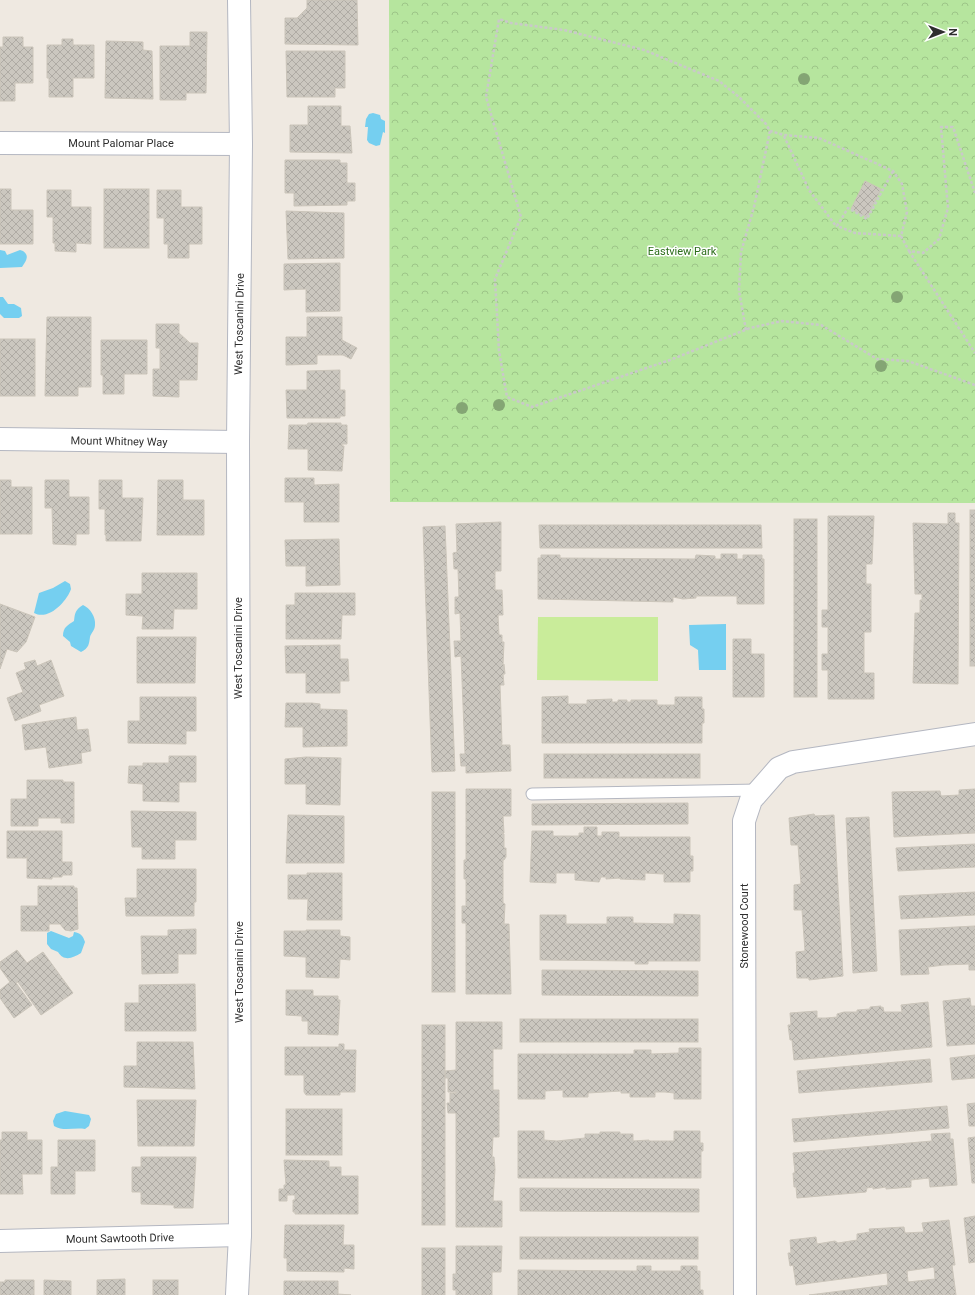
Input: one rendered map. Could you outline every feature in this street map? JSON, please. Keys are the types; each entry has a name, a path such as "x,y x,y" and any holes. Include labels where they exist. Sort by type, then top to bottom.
{"street":[{"name":"West Toscanini Drive","path":"237,1295 240,1235 238,442 241,144 239,0"},
{"name":"Mount Palomar Place","path":"0,143 241,144"},
{"name":"Mount Whitney Way","path":"0,439 238,442"},
{"name":"Stonewood Court","path":"745,1295 744,821 751,800 779,768 792,762 975,734"},
{"name":"Mount Sawtooth Drive","path":"0,1241 240,1235"}],"lane":[{"path":"532,794 760,790"}],"path":[{"path":"975,353 909,251 901,236 907,212 902,184 893,171 819,138 784,135 770,131 739,97 719,81 644,50 564,30 511,23 499,19 486,97 521,217 495,279 499,351 507,397 532,408 670,360 746,330 782,321 821,325 877,359 908,361 975,385"},
{"path":"909,251 923,253 939,239 948,208 941,127 953,127 975,193"},
{"path":"746,330 739,291 741,252 754,207 770,131"},
{"path":"784,135 809,190 837,226 854,233 901,236"},
{"path":"837,226 848,208 867,219 893,171"}],"green space":[{"name":"Eastview Park","path":"389,0 975,0 975,503 390,502"},
{"path":"538,617 658,617 658,681 537,680"}],"water":[{"path":"373,113 380,115 381,119 385,121 385,133 383,132 380,145 376,146 369,143 367,140 368,127 365,127 366,119 369,114"},
{"path":"0,250 5,251 7,255 20,250 23,251 27,257 26,261 22,267 0,268"},
{"path":"0,297 3,297 8,304 14,304 21,308 22,316 19,318 4,318 0,314"},
{"path":"65,581 70,584 71,589 66,599 51,612 40,615 34,613 39,593 53,588"},
{"path":"83,605 92,613 95,619 95,625 88,646 81,652 71,646 70,642 63,636 63,633 65,628 74,621 78,608"},
{"path":"726,624 726,670 699,670 698,650 690,645 689,625"},
{"path":"51,931 69,938 73,936 74,932 80,934 85,942 81,953 72,958 66,958 51,949 47,944 47,933"},
{"path":"65,1111 89,1115 91,1119 89,1126 85,1129 62,1129 54,1126 53,1121 56,1114"}],"building":[{"path":"307,0 357,0 358,45 285,44 285,18 297,18 307,8"},
{"path":"190,32 207,32 206,93 186,93 186,100 160,100 160,46 190,46"},
{"path":"3,37 23,37 23,47 33,47 33,83 15,83 15,101 0,101 0,47 3,47"},
{"path":"62,39 73,39 73,45 94,45 94,78 73,78 73,97 49,97 49,78 47,78 47,45 62,45"},
{"path":"106,41 143,42 143,50 152,51 153,99 105,98"},
{"path":"286,51 345,51 345,88 335,88 335,97 287,97"},
{"path":"308,106 341,106 341,126 350,126 352,153 290,152 290,125 308,125"},
{"path":"285,160 340,160 340,163 347,163 347,183 355,183 355,201 347,201 347,205 294,206 294,193 285,193"},
{"path":"865,181 881,189 867,217 851,209"},
{"path":"0,189 11,189 11,210 33,210 33,244 0,244"},
{"path":"104,189 149,189 149,248 104,248"},
{"path":"47,190 71,190 71,207 91,207 91,244 76,243 76,252 55,251 55,243 53,243 53,217 47,217"},
{"path":"157,190 181,190 181,207 202,207 202,244 189,244 189,258 168,258 168,244 164,244 164,218 157,218"},
{"path":"286,211 344,213 344,258 288,259"},
{"path":"340,263 340,311 306,312 306,289 284,290 284,264"},
{"path":"47,317 91,317 91,387 78,387 78,396 45,396"},
{"path":"307,317 342,317 342,340 357,348 351,359 343,355 317,355 317,364 286,365 286,337 307,337"},
{"path":"156,324 179,324 179,333 190,343 198,343 197,380 179,380 179,397 153,396 153,369 160,369 160,348 156,348"},
{"path":"0,339 35,339 35,396 0,396"},
{"path":"101,340 147,340 147,374 124,374 124,394 103,394 103,375 101,375"},
{"path":"340,370 340,390 345,390 345,416 340,416 340,418 287,418 286,390 307,390 307,371"},
{"path":"308,423 341,423 341,425 347,425 347,444 342,444 342,446 344,446 342,471 308,470 308,449 288,449 289,425 307,425"},
{"path":"285,478 314,478 314,485 339,484 339,522 304,522 304,502 285,502"},
{"path":"0,480 11,480 11,487 32,487 32,534 0,534"},
{"path":"45,480 69,480 69,497 89,497 89,534 76,534 76,545 53,544 52,508 45,508"},
{"path":"99,480 122,480 122,498 143,498 141,541 106,541 105,509 99,509"},
{"path":"158,480 183,480 183,500 204,500 204,535 157,535"},
{"path":"970,510 975,510 975,666 970,666"},
{"path":"948,513 955,513 955,523 959,523 958,684 913,683 915,613 920,613 920,600 922,600 922,594 915,594 913,523 948,524"},
{"path":"828,516 874,516 872,564 866,564 866,584 871,584 871,632 864,632 864,673 874,673 874,699 828,699 828,670 822,670 822,654 828,654 828,627 822,627 822,610 828,610"},
{"path":"794,519 817,519 817,697 794,697"},
{"path":"501,522 501,571 495,571 495,590 502,590 503,615 498,615 499,635 502,635 502,642 504,642 503,665 504,664 505,674 503,674 504,685 500,685 501,745 510,745 511,771 466,773 466,766 461,766 460,754 465,754 461,656 455,657 454,641 461,641 460,613 455,614 455,597 459,597 458,569 454,569 453,553 457,552 456,524"},
{"path":"539,525 761,525 762,548 540,548"},
{"path":"445,526 455,771 432,772 423,527"},
{"path":"339,539 340,585 306,586 306,566 286,566 285,540"},
{"path":"721,554 737,554 737,559 743,559 743,555 762,555 762,559 764,559 764,604 737,604 737,596 696,596 696,598 683,599 673,597 673,602 538,599 538,558 541,558 541,555 560,555 560,558 695,559 696,555 715,556 715,559 721,559"},
{"path":"142,573 197,573 197,609 174,609 173,629 142,629 143,616 126,615 126,594 142,594"},
{"path":"295,593 355,593 355,615 342,615 341,639 286,639 286,605 295,605"},
{"path":"0,604 35,617 26,642 17,652 7,649 0,669"},
{"path":"137,637 196,637 195,683 137,683"},
{"path":"733,639 751,639 751,654 764,654 764,697 733,697"},
{"path":"340,645 340,659 348,659 349,681 340,681 340,693 306,693 306,673 286,673 285,646"},
{"path":"35,660 37,666 51,660 64,696 39,705 41,711 15,721 7,698 23,692 16,673 26,669 24,663"},
{"path":"568,696 568,704 587,704 587,700 612,699 612,702 618,702 618,700 627,700 627,702 631,702 631,700 657,700 657,705 675,705 675,697 702,697 704,723 702,723 702,743 542,743 542,697"},
{"path":"140,697 196,697 196,731 186,731 186,744 128,743 128,721 140,721"},
{"path":"286,703 312,703 320,704 320,709 347,710 347,746 303,747 303,727 285,727"},
{"path":"76,717 77,730 88,729 91,751 81,753 82,763 49,768 46,747 25,750 22,725"},
{"path":"544,754 700,754 700,778 544,778"},
{"path":"169,756 196,756 196,782 179,782 179,802 143,801 143,784 128,783 129,766 143,766 143,763 169,763"},
{"path":"306,757 341,758 340,805 306,804 306,784 285,784 285,759"},
{"path":"27,780 63,780 63,782 74,782 74,823 61,823 61,818 38,818 38,826 11,826 11,799 27,799"},
{"path":"466,789 511,789 511,816 503,816 504,833 502,833 504,834 504,848 506,848 506,857 503,860 503,903 505,904 504,924 509,924 511,994 466,994 466,923 462,923 462,906 466,906 464,860 466,860"},
{"path":"975,789 975,833 894,837 892,792 940,791 941,796 959,795 959,790"},
{"path":"432,792 455,792 455,992 432,992"},
{"path":"688,803 688,824 532,825 532,804"},
{"path":"131,811 196,812 196,840 175,840 175,859 142,859 142,847 132,847"},
{"path":"814,814 815,816 834,815 843,976 809,980 809,978 797,978 796,952 805,951 802,910 794,910 794,885 801,884 798,845 791,845 789,818"},
{"path":"288,815 344,816 344,863 286,863"},
{"path":"869,817 877,971 853,973 846,818"},
{"path":"584,827 597,827 597,836 602,836 602,832 619,832 619,837 690,837 690,856 693,856 693,871 690,871 690,882 664,882 664,873 645,873 645,880 620,878 606,879 606,877 601,877 599,882 575,880 575,873 556,873 556,883 530,882 532,831 553,831 553,836 579,836 579,833 584,833"},
{"path":"7,831 62,831 62,862 72,862 72,875 52,877 52,879 27,878 27,858 7,858"},
{"path":"975,844 975,867 898,871 896,848"},
{"path":"137,869 196,869 196,902 194,902 194,916 126,916 125,898 137,898"},
{"path":"307,873 342,873 342,920 307,920 308,899 288,899 288,875 307,875"},
{"path":"38,886 74,886 74,888 77,888 78,929 71,931 65,930 60,924 49,924 49,931 21,931 21,906 38,906"},
{"path":"975,892 975,915 901,919 899,896"},
{"path":"674,914 700,915 700,961 648,961 648,964 635,964 635,961 540,960 540,915 566,915 566,924 607,924 607,917 633,917 633,923 674,924"},
{"path":"975,926 975,970 969,970 969,964 944,965 928,967 929,974 901,975 899,930"},
{"path":"196,929 196,954 178,954 178,973 142,974 141,936 168,936 168,930"},
{"path":"340,930 340,936 350,937 350,960 340,959 339,978 306,977 306,957 284,956 284,931"},
{"path":"17,950 27,963 43,952 73,993 41,1015 18,982 16,983 32,1005 14,1018 0,998 0,990 10,982 0,968 0,962"},
{"path":"542,970 698,971 698,996 542,995"},
{"path":"195,984 196,1031 125,1031 125,1003 139,1003 139,985"},
{"path":"286,990 313,990 313,996 338,996 338,1000 340,1000 338,1035 308,1034 308,1021 302,1021 302,1016 286,1015"},
{"path":"970,998 971,1006 975,1006 975,1044 947,1046 943,1001"},
{"path":"928,1002 932,1047 794,1060 792,1040 790,1040 788,1025 791,1025 790,1013 817,1011 817,1018 826,1018 837,1017 837,1014 844,1012 857,1012 857,1010 881,1006 881,1008 883,1007 884,1012 902,1012 901,1005"},
{"path":"520,1019 698,1019 698,1042 520,1042"},
{"path":"456,1022 502,1022 502,1049 493,1049 493,1090 499,1090 499,1137 493,1137 492,1157 494,1157 495,1169 493,1201 502,1201 502,1227 456,1227 456,1113 448,1113 447,1103 450,1103 450,1093 456,1092 448,1092 448,1078 445,1078 445,1071 456,1070"},
{"path":"422,1025 445,1025 445,1225 422,1225"},
{"path":"137,1042 193,1042 195,1089 124,1087 124,1066 137,1066"},
{"path":"339,1044 344,1044 344,1050 356,1050 355,1092 340,1092 340,1095 306,1095 304,1092 304,1075 285,1075 285,1047 339,1047"},
{"path":"679,1048 701,1048 701,1099 674,1099 674,1093 665,1092 655,1092 655,1097 630,1097 630,1093 621,1093 621,1091 588,1093 588,1097 563,1097 563,1090 545,1091 545,1099 518,1099 518,1054 634,1054 634,1050 651,1050 651,1054 679,1053"},
{"path":"975,1055 975,1078 952,1080 950,1058"},
{"path":"930,1059 932,1082 799,1093 797,1071"},
{"path":"137,1100 196,1100 194,1146 138,1146"},
{"path":"975,1103 975,1126 969,1126 967,1104"},
{"path":"947,1106 949,1128 794,1142 792,1119"},
{"path":"286,1109 342,1109 342,1155 286,1155"},
{"path":"518,1131 544,1131 544,1140 557,1141 585,1138 585,1134 620,1132 620,1134 633,1134 633,1141 674,1141 674,1131 700,1131 700,1143 703,1143 703,1151 701,1151 701,1178 518,1178"},
{"path":"2,1132 27,1132 27,1140 42,1140 42,1174 22,1174 23,1194 0,1194 0,1140 2,1140"},
{"path":"950,1133 950,1139 953,1139 957,1185 930,1187 929,1178 911,1180 911,1187 886,1189 886,1187 873,1189 873,1187 867,1188 866,1192 797,1198 796,1187 794,1187 793,1173 795,1173 793,1153 932,1141 931,1134"},
{"path":"975,1137 975,1183 972,1183 968,1138"},
{"path":"58,1140 95,1140 95,1171 75,1171 75,1194 51,1194 51,1167 58,1167"},
{"path":"141,1157 196,1157 193,1208 174,1208 174,1205 141,1204 141,1192 132,1192 132,1167 141,1167"},
{"path":"284,1160 329,1161 329,1167 341,1167 341,1176 358,1176 358,1214 295,1214 295,1212 293,1212 293,1200 295,1200 295,1195 287,1195 287,1201 279,1201 279,1189 284,1189 284,1185 286,1185"},
{"path":"520,1188 699,1189 699,1212 520,1211"},
{"path":"975,1216 975,1262 969,1263 964,1218"},
{"path":"949,1220 955,1265 952,1265 956,1295 809,1295 888,1285 887,1273 796,1285 793,1265 790,1266 788,1253 791,1253 790,1240 816,1237 817,1244 835,1241 838,1243 857,1240 857,1234 870,1232 869,1229 904,1227 905,1233 924,1232 922,1223","holes":["934,1267 935,1279 908,1282 907,1271"]},
{"path":"285,1225 344,1225 343,1245 354,1245 354,1269 344,1268 344,1272 287,1271 287,1258 284,1258"},
{"path":"520,1237 698,1237 698,1259 520,1259"},
{"path":"456,1246 502,1246 501,1272 492,1272 492,1295 456,1295 456,1290 453,1290 453,1274 456,1274"},
{"path":"422,1248 445,1248 445,1295 422,1295"},
{"path":"637,1266 651,1266 651,1271 681,1271 681,1266 697,1266 697,1271 700,1271 700,1290 703,1290 703,1295 518,1295 518,1270 637,1271"},
{"path":"125,1279 125,1295 97,1295 97,1280"},
{"path":"5,1280 34,1280 34,1295 0,1295 0,1282 5,1282"},
{"path":"44,1280 71,1281 71,1295 44,1295"},
{"path":"153,1280 178,1280 178,1295 153,1295"},
{"path":"284,1281 338,1281 338,1294 351,1295 284,1295"}]}
